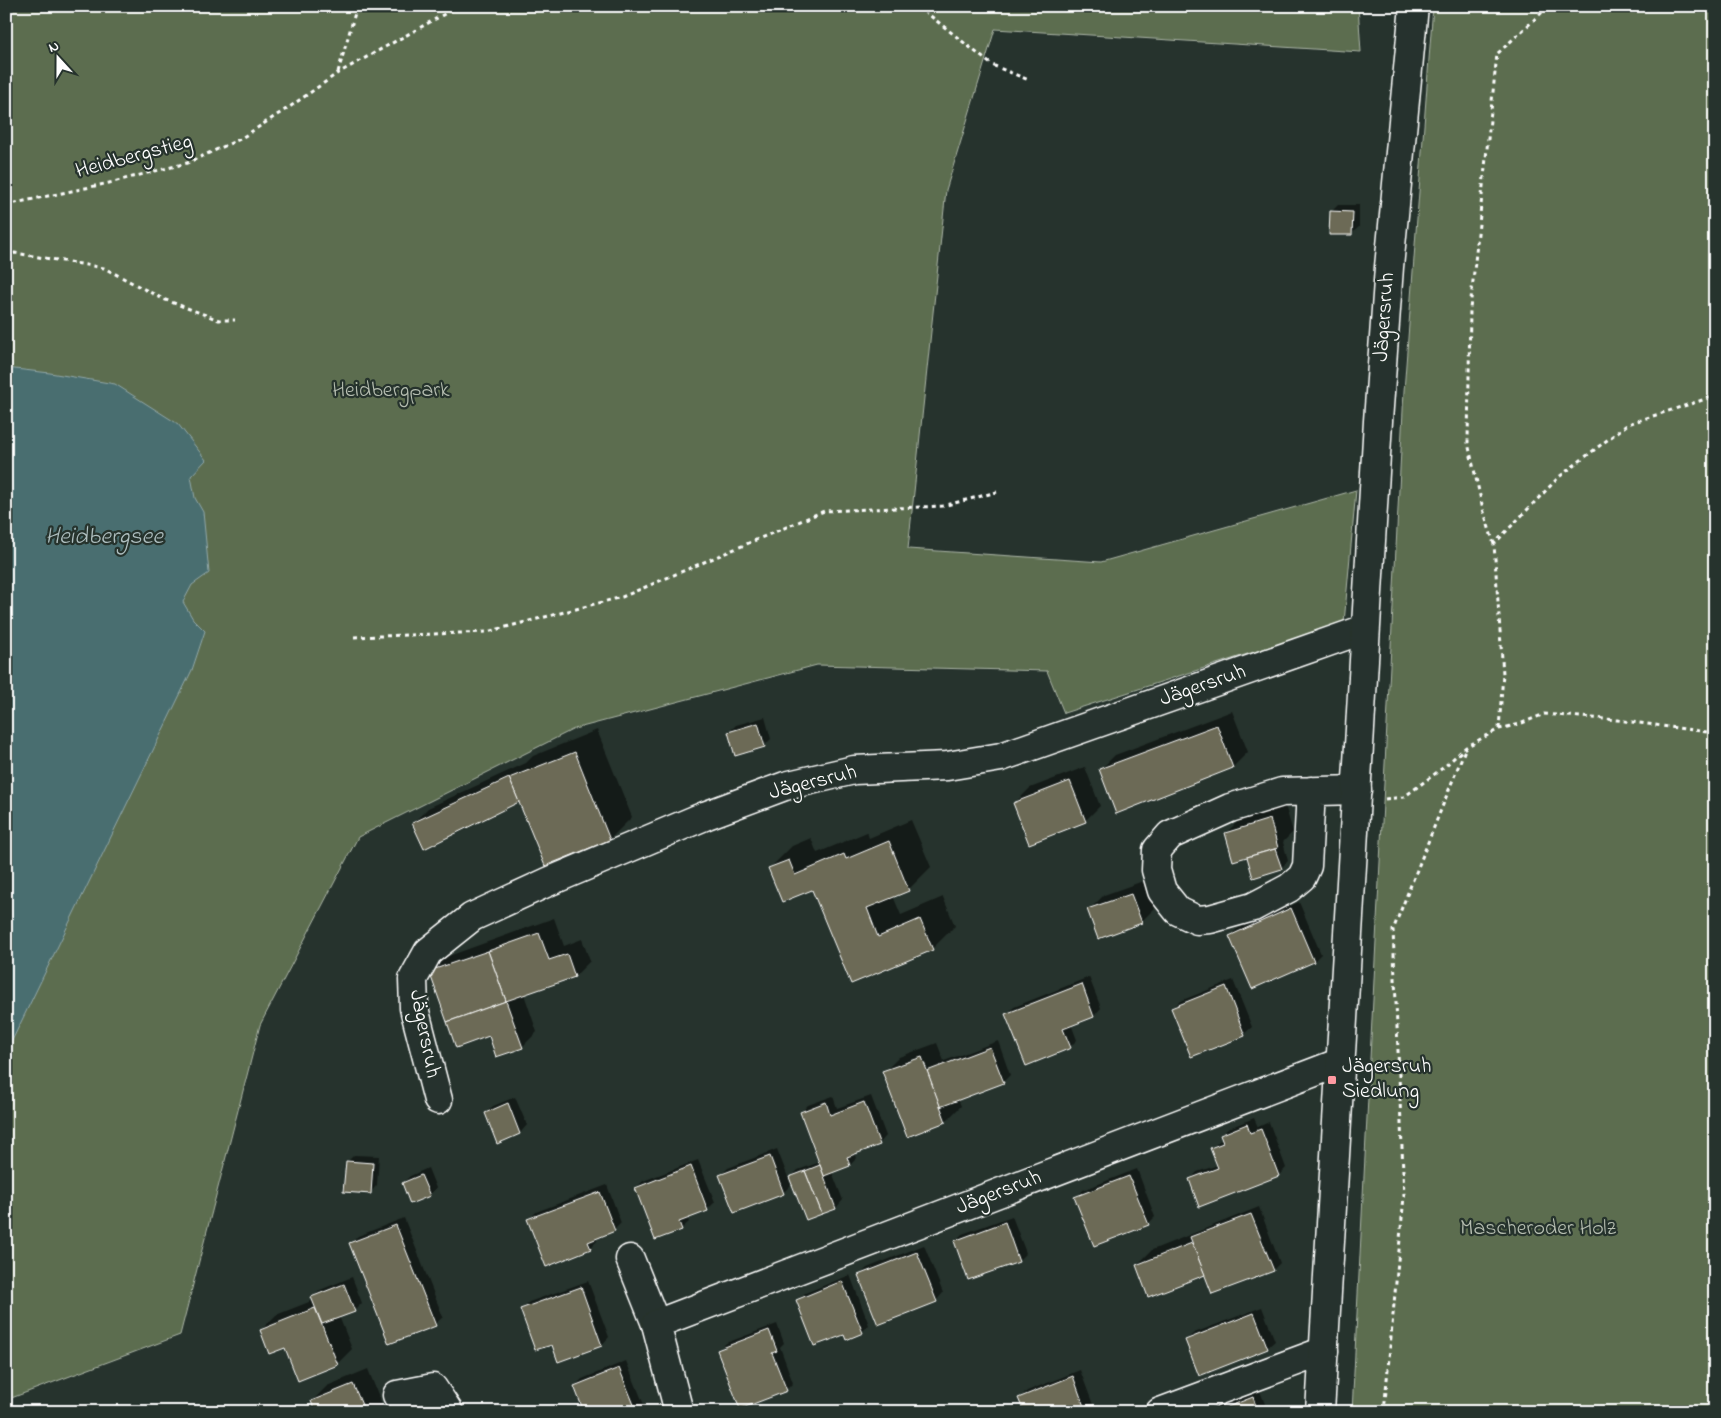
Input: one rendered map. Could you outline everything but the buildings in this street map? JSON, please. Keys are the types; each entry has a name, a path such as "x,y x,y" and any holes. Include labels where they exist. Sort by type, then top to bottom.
{"street":[{"name":"Jägersruh","path":"1320,1412 1357,796 1365,629 1388,277 1414,6"},
{"name":"Jägersruh","path":"438,1100 414,1008 413,979 428,952 472,917 548,882 698,818 785,786 854,770 946,766 1002,757 1365,629"},
{"path":"1311,791 1307,866 1302,877 1289,888 1253,906 1210,919 1196,920 1178,911 1162,891 1156,870 1157,850 1170,835 1230,808 1282,792 1311,791 1357,796"},
{"name":"Jägersruh","path":"656,1324 1341,1062"},
{"path":"630,1260 656,1324 679,1412"},
{"path":"1160,1412 1324,1351"},
{"path":"397,1395 433,1388 449,1412"}],"path":[{"path":"338,73 357,6"},
{"name":"Heidbergstieg","path":"6,206 187,163 240,139 338,73 458,6"},
{"path":"918,6 992,65 1029,80"},
{"path":"1499,729 1503,674 1494,544 1483,509 1468,443 1470,309 1497,54 1549,6"},
{"path":"6,256 15,253 104,268 163,299 219,320 235,320"},
{"path":"1494,544 1559,477 1628,424 1715,396"},
{"path":"354,636 487,632 622,597 824,511 943,506 997,492"},
{"path":"1357,796 1404,797 1444,767 1466,747 1499,729 1520,724 1544,714 1617,720 1715,734"},
{"path":"1384,1412 1404,1196 1393,930 1466,747"}],"green space":[{"name":"Heidbergpark","path":"6,6 1358,6 1361,52 995,29 946,190 908,549 1101,562 1356,490 1344,623 1064,713 1047,671 817,665 574,729 358,837 260,1025 180,1335 6,1400"},
{"name":"Mascheroder Holz","path":"1433,6 1715,6 1715,1412 1352,1412 1404,391"}],"water":[{"name":"Heidbergsee","path":"6,368 115,384 178,424 206,460 191,476 195,498 203,512 209,573 192,585 183,602 193,619 205,631 192,670 6,1053"}],"place":[{"name":"Jägersruh Siedlung","path":"1332,1080"}]}
